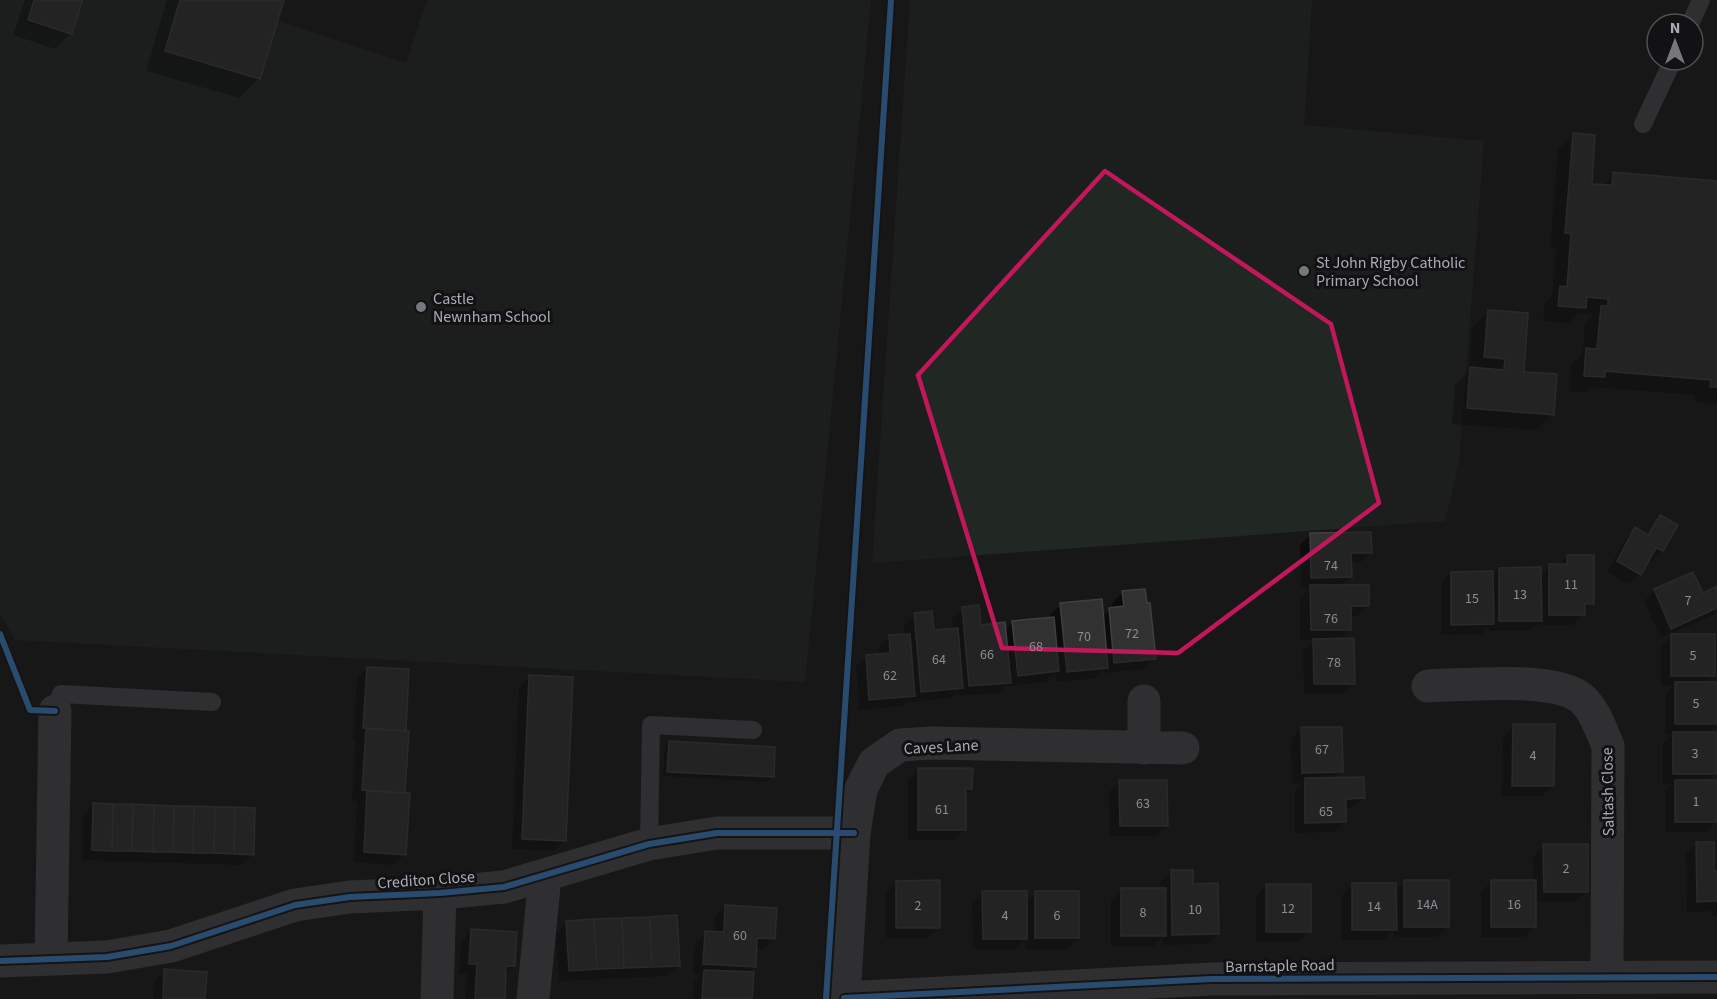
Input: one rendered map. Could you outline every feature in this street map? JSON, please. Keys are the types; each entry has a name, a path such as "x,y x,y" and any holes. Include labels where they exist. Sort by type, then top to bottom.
{"street":[{"name":"Saltash Close","path":"1428,686 1532,684 1562,688 1581,697 1596,717 1608,746 1607,976"},
{"path":"1144,701 1144,747"},
{"path":"51,959 55,711"},
{"name":"Caves Lane","path":"844,998 854,833 861,789 874,763 900,745 932,743 1183,748"},
{"name":"Crediton Close","path":"0,961 108,957 171,946 295,905 350,897 440,893 504,887 649,844 717,833 854,833"},
{"path":"533,999 544,876"},
{"path":"437,999 440,893"},
{"name":"Barnstaple Road","path":"844,998 1211,989 1409,988 1607,976 1717,976"}],"lane":[{"path":"1642,124 1667,72"},
{"path":"55,711 61,694 212,702"},
{"path":"649,844 651,725 753,730"}],"highlighted area":[{"path":"1105,171 1331,324 1379,503 1178,653 1002,648 918,375"}],"shaded area":[{"name":"Castle Newnham School","path":"0,0 33,0 26,22 72,35 85,0 215,0 406,63 427,0 871,0 805,682 15,640 0,613"},
{"name":"St John Rigby Catholic Primary School","path":"910,0 1312,0 1304,125 1484,141 1459,462 1445,521 872,563"}],"building":[{"path":"34,0 83,0 72,34 28,20"},
{"path":"180,0 284,0 260,79 165,51"},
{"path":"1573,133 1595,135 1592,184 1612,185 1613,172 1717,181 1717,387 1710,387 1711,380 1605,371 1605,377 1584,376 1586,348 1597,349 1601,306 1608,306 1608,299 1587,297 1586,308 1558,306 1560,286 1567,287 1571,234 1565,233"},
{"path":"1488,310 1528,313 1524,372 1557,374 1554,415 1467,408 1470,367 1504,370 1505,359 1484,357"},
{"path":"1660,515 1678,525 1663,551 1656,548 1641,575 1617,561 1635,527 1648,535"},
{"path":"1371,532 1372,553 1351,553 1352,577 1311,578 1310,533"},
{"path":"1567,555 1594,555 1594,604 1585,604 1585,615 1549,615 1549,564 1567,564"},
{"path":"1541,567 1542,621 1499,621 1499,568"},
{"path":"1493,571 1494,624 1451,625 1451,572"},
{"path":"1693,572 1703,593 1717,586 1717,608 1671,629 1654,589"},
{"path":"1310,585 1369,585 1369,606 1351,606 1351,630 1311,630"},
{"path":"1145,589 1147,603 1150,603 1156,659 1114,663 1109,608 1124,606 1122,591"},
{"path":"1102,599 1108,668 1067,672 1060,603"},
{"path":"979,605 981,625 1005,622 1011,683 969,686 962,607"},
{"path":"932,611 934,630 958,628 963,688 921,692 914,613"},
{"path":"1054,617 1059,671 1018,676 1012,621"},
{"path":"910,634 915,696 869,700 866,655 890,653 889,635"},
{"path":"1671,634 1715,634 1715,676 1671,676"},
{"path":"1354,638 1355,684 1314,684 1313,639"},
{"path":"367,667 409,669 406,731 363,728"},
{"path":"529,675 573,677 566,841 522,839"},
{"path":"1675,682 1717,682 1717,724 1675,724"},
{"path":"1513,724 1555,724 1554,786 1512,786"},
{"path":"1301,727 1342,727 1343,772 1302,773"},
{"path":"366,729 409,731 405,793 362,790"},
{"path":"1673,732 1716,732 1716,774 1673,774"},
{"path":"669,741 775,747 774,777 667,772"},
{"path":"918,768 973,768 972,789 966,789 966,830 918,830"},
{"path":"1364,777 1365,798 1346,799 1346,822 1305,823 1305,778"},
{"path":"1119,780 1167,780 1168,826 1120,826"},
{"path":"1675,780 1717,780 1717,822 1675,822"},
{"path":"367,791 410,793 406,855 364,852"},
{"path":"93,803 113,804 112,851 92,850"},
{"path":"113,804 133,804 132,851 112,851"},
{"path":"133,804 154,805 153,852 132,851"},
{"path":"154,805 174,806 173,852 153,852"},
{"path":"174,806 194,806 193,853 173,852"},
{"path":"194,806 215,807 214,853 193,853"},
{"path":"215,807 235,807 234,854 214,853"},
{"path":"235,807 255,808 254,855 234,854"},
{"path":"1696,842 1714,842 1717,901 1697,902"},
{"path":"1543,844 1588,844 1588,892 1544,892"},
{"path":"1171,870 1193,870 1193,884 1218,883 1219,934 1172,935"},
{"path":"940,880 940,928 896,928 896,881"},
{"path":"1404,880 1449,880 1449,927 1404,927"},
{"path":"1491,880 1536,880 1536,927 1491,927"},
{"path":"1352,883 1396,883 1397,930 1352,930"},
{"path":"1266,884 1311,884 1311,932 1266,932"},
{"path":"1121,888 1166,888 1166,936 1121,936"},
{"path":"982,891 1027,891 1027,939 983,939"},
{"path":"1035,891 1079,891 1079,938 1035,938"},
{"path":"725,905 777,908 775,939 757,938 756,967 703,964 705,931 724,932"},
{"path":"677,915 680,966 652,967 650,917"},
{"path":"650,917 652,967 624,968 622,918"},
{"path":"622,918 624,968 597,969 594,919"},
{"path":"594,919 597,969 569,971 566,921"},
{"path":"471,929 517,932 515,966 506,966 505,999 475,999 477,964 469,964"},
{"path":"164,969 207,972 205,999 163,999"},
{"path":"704,970 754,972 752,999 702,999"}],"cycle path":[{"path":"826,999 891,0"},
{"path":"0,634 30,710 55,711"},
{"path":"0,961 107,957 171,946 295,905 350,897 440,893 504,887 649,844 717,833 854,833"},
{"path":"844,998 1211,979 1717,977"}],"place":[{"name":"St John Rigby Catholic Primary School","path":"1304,271"},
{"name":"Castle Newnham School","path":"421,307"}]}
